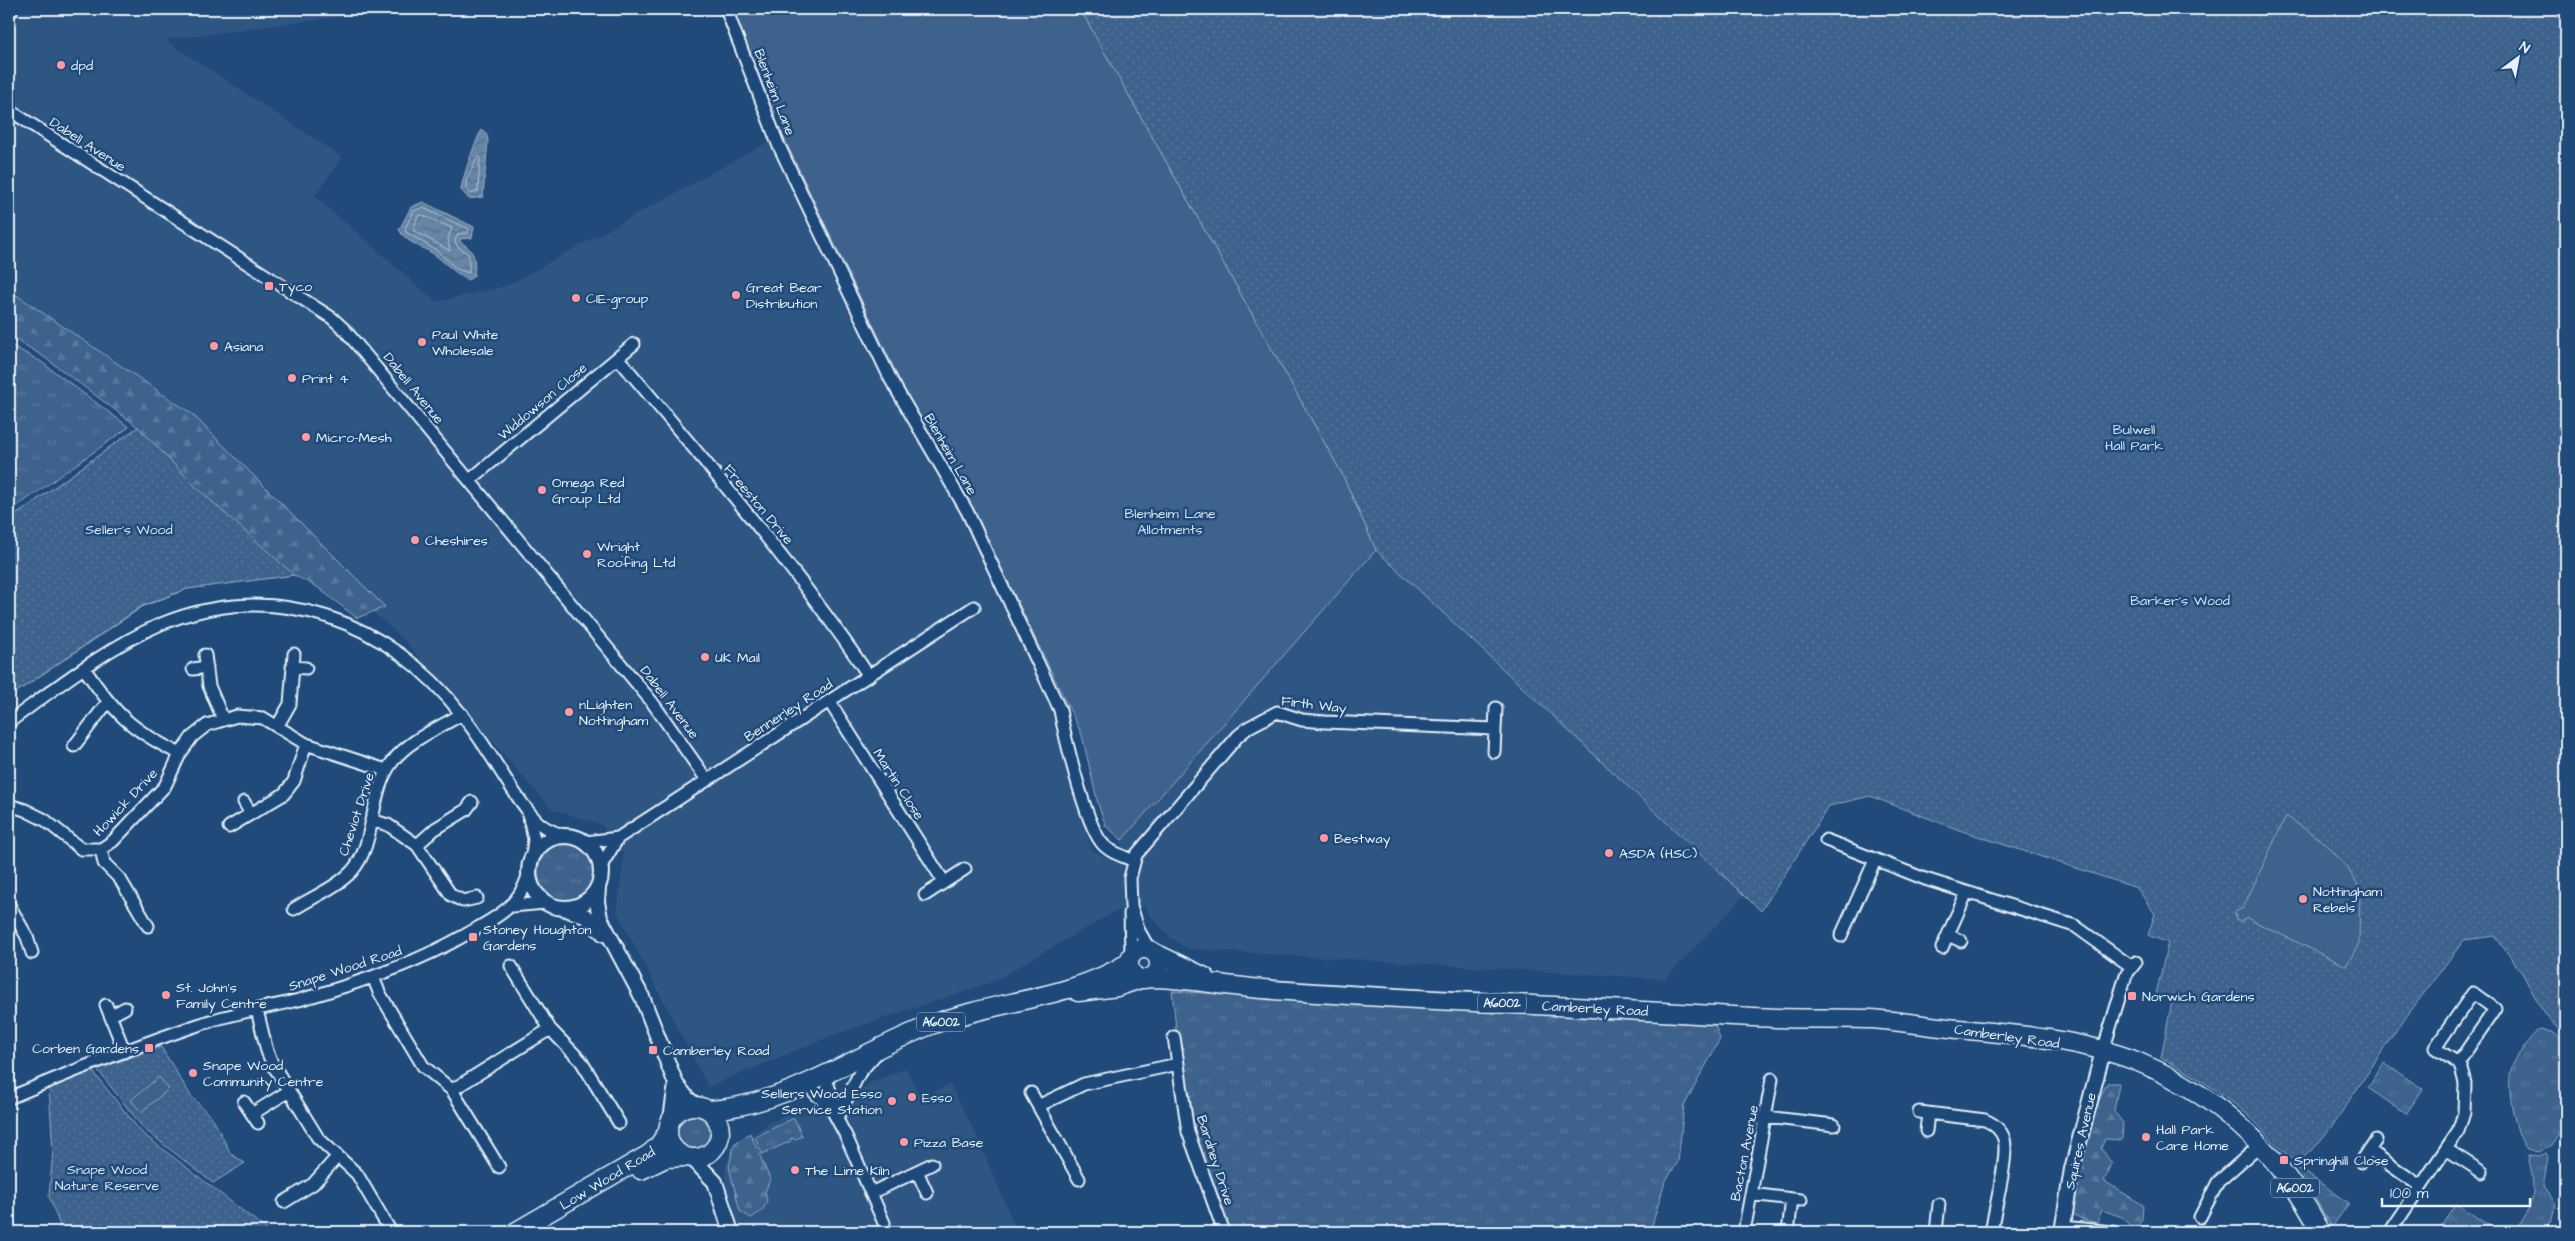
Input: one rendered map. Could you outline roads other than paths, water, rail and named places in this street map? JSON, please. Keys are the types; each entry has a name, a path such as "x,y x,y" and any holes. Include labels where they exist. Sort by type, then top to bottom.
{"main road":[{"path":"1137,950 1152,951 1159,965 1156,973 1145,978 1131,972 1130,959 1137,950"},
{"name":"Camberley Road","path":"1152,951 1186,969 1227,984"},
{"name":"Camberley Road","path":"702,1108 747,1106 805,1083 931,1025 971,1012 1065,992 1104,976 1130,959"},
{"name":"Camberley Road","path":"1065,992 1085,992 1117,987 1145,978 1227,984 1264,989 1551,1006 1843,1020 1871,1019 2037,1038 2103,1052"},
{"name":"A6002","path":"2103,1052 2135,1061 2194,1089 2222,1108 2261,1144 2300,1196 2321,1232"},
{"name":"Camberley Road","path":"719,1137 728,1123 747,1106"},
{"path":"682,1108 702,1108 718,1122 719,1137 710,1153 689,1158 672,1148 669,1126 682,1108"},
{"name":"Low Wood Road","path":"516,1232 649,1154 658,1146 669,1126"},
{"name":"Low Wood Road","path":"533,1232 656,1161 689,1158"}],"street":[{"path":"9,14 12,9"},
{"name":"Blenheim Lane","path":"726,9 782,152 891,380 967,511 1060,710 1087,810 1097,836 1106,847 1134,861"},
{"name":"Dabell Avenue","path":"9,110 332,318 359,346 652,702 707,780"},
{"name":"Widdowson Close","path":"470,480 634,344"},
{"name":"Freeston Drive","path":"618,358 781,554 841,634 869,676"},
{"path":"9,722 84,668 121,645 161,625 195,613 235,606 272,605 310,610 350,624 372,636 428,677 462,714 527,812 544,827 586,842 596,853 601,866 598,910 610,939 642,997 676,1084 688,1099 702,1108"},
{"name":"Bennerley Road","path":"601,866 618,838 974,607"},
{"path":"278,725 289,709 294,654"},
{"path":"205,655 209,686 223,719"},
{"path":"194,669 207,667"},
{"path":"292,667 306,668"},
{"path":"84,668 108,703 127,722 151,740 180,754"},
{"name":"Martin Close","path":"829,701 944,882"},
{"path":"74,746 108,703"},
{"path":"1494,752 1496,708"},
{"name":"Firth Way","path":"1134,861 1140,849 1238,736 1249,727 1277,712 1302,720 1325,722 1495,729"},
{"name":"Cheviot Drive","path":"296,893 299,906 352,871 360,860 386,770 401,752 462,714"},
{"name":"Howick Drive","path":"9,805 45,820 81,849 91,851 101,849 112,841 165,786 180,754 192,737 208,725 223,719 250,716 263,718 278,725 306,744 386,770"},
{"path":"229,827 290,788 306,744"},
{"path":"244,802 251,814"},
{"path":"416,845 435,829 470,810"},
{"path":"527,812 534,839 528,876 534,893 545,903 566,908 585,916 610,939"},
{"path":"371,820 388,825 416,845 431,864 450,895 463,901 477,898"},
{"path":"1839,845 1844,834"},
{"path":"532,855 542,843 562,835"},
{"name":"Bennerley Road","path":"586,842 618,838"},
{"path":"1826,840 1926,880 2075,926 2134,964 2126,976 2103,1052"},
{"path":"101,849 104,863 120,879 148,926"},
{"path":"1841,936 1843,917 1875,860"},
{"path":"1130,959 1130,878 1134,861"},
{"path":"925,895 965,869"},
{"name":"Snape Wood Road","path":"9,1098 124,1050 213,1020 257,1010 373,977 429,954 512,906 521,895 528,876"},
{"path":"566,908 582,904 598,888"},
{"path":"1942,948 1967,892"},
{"path":"134,901 145,894"},
{"path":"460,913 463,901"},
{"name":"Snape Wood Road","path":"512,906 545,903"},
{"path":"9,905 27,937 32,953"},
{"path":"1131,906 1139,931 1152,951"},
{"path":"1948,935 1961,941"},
{"path":"511,966 550,1029 581,1060 619,1123"},
{"path":"373,977 379,992 423,1066 452,1090 499,1167"},
{"path":"2390,1232 2458,1131 2464,1113 2465,1083 2458,1063 2435,1048 2472,993 2495,1009 2458,1063"},
{"path":"124,1050 109,1010 125,1008"},
{"path":"257,1010 267,1051 289,1091 318,1138 357,1174 391,1232"},
{"path":"452,1090 550,1029"},
{"name":"Bardney Drive","path":"1174,1037 1188,1132 1224,1232"},
{"path":"839,1114 860,1072 884,1045"},
{"name":"Squires Avenue","path":"2063,1229 2072,1169 2103,1052"},
{"path":"1038,1106 1084,1084 1178,1064"},
{"path":"824,1074 846,1136"},
{"name":"Bacton Avenue","path":"1744,1232 1772,1079"},
{"path":"805,1083 832,1110 846,1136 884,1223"},
{"path":"669,1126 676,1084"},
{"path":"244,1102 255,1119 289,1091"},
{"path":"1031,1093 1079,1179"},
{"path":"1926,1131 1924,1113 1986,1120 1995,1125 2004,1140 2005,1148 1991,1232"},
{"path":"1766,1117 1829,1120"},
{"path":"2200,1217 2218,1182 2261,1144"},
{"path":"2361,1162 2373,1145 2420,1186"},
{"path":"2446,1149 2482,1172"},
{"path":"284,1202 313,1184 338,1156"},
{"path":"689,1158 715,1182 731,1232"},
{"path":"871,1193 932,1164"},
{"path":"917,1171 927,1193"},
{"path":"1751,1194 1797,1200 1792,1231"},
{"path":"1936,1232 1939,1204"},
{"path":"2063,1229 2113,1232"}],"water":[{"path":"482,130 486,133 488,140 483,197 469,199 461,190 473,149"},
{"path":"423,202 474,227 472,238 460,239 460,242 472,252 475,265 474,276 468,280 432,253 410,241 399,230 411,207"}],"place":[{"name":"dpd","path":"61,65"},
{"name":"Tyco","path":"269,286"},
{"name":"Great Bear Distribution","path":"736,295"},
{"name":"CIE-group","path":"576,298"},
{"name":"Paul White Wholesale","path":"422,342"},
{"name":"Asiana","path":"214,346"},
{"name":"Print 4","path":"292,378"},
{"name":"Micro-Mesh","path":"306,437"},
{"name":"Omega Red Group Ltd","path":"542,490"},
{"name":"Cheshires","path":"415,540"},
{"name":"Wright Roofing Ltd","path":"587,554"},
{"name":"UK Mail","path":"705,657"},
{"name":"nLighten Nottingham","path":"569,712"},
{"name":"Bestway","path":"1324,838"},
{"name":"ASDA (HSC)","path":"1609,853"},
{"name":"Nottingham Rebels","path":"2303,899"},
{"name":"Stoney Houghton Gardens","path":"473,937"},
{"name":"St. John's Family Centre","path":"166,995"},
{"name":"Norwich Gardens","path":"2132,996"},
{"name":"Corben Gardens","path":"149,1048"},
{"name":"Camberley Road","path":"653,1050"},
{"name":"Snape Wood Community Centre","path":"193,1073"},
{"name":"Esso","path":"912,1097"},
{"name":"Sellers Wood Esso Service Station","path":"892,1101"},
{"name":"Hall Park Care Home","path":"2146,1137"},
{"name":"Pizza Base","path":"904,1142"},
{"name":"Springhill Close","path":"2284,1160"},
{"name":"The Lime Kiln","path":"795,1170"}],"park label":[{"name":"Bulwell Hall Park","path":"2134,438"},
{"name":"Blenheim Lane Allotments","path":"1170,522"},
{"name":"Seller's Wood","path":"129,529"},
{"name":"Barker's Wood","path":"2180,600"},
{"name":"Snape Wood Nature Reserve","path":"107,1178"}]}
